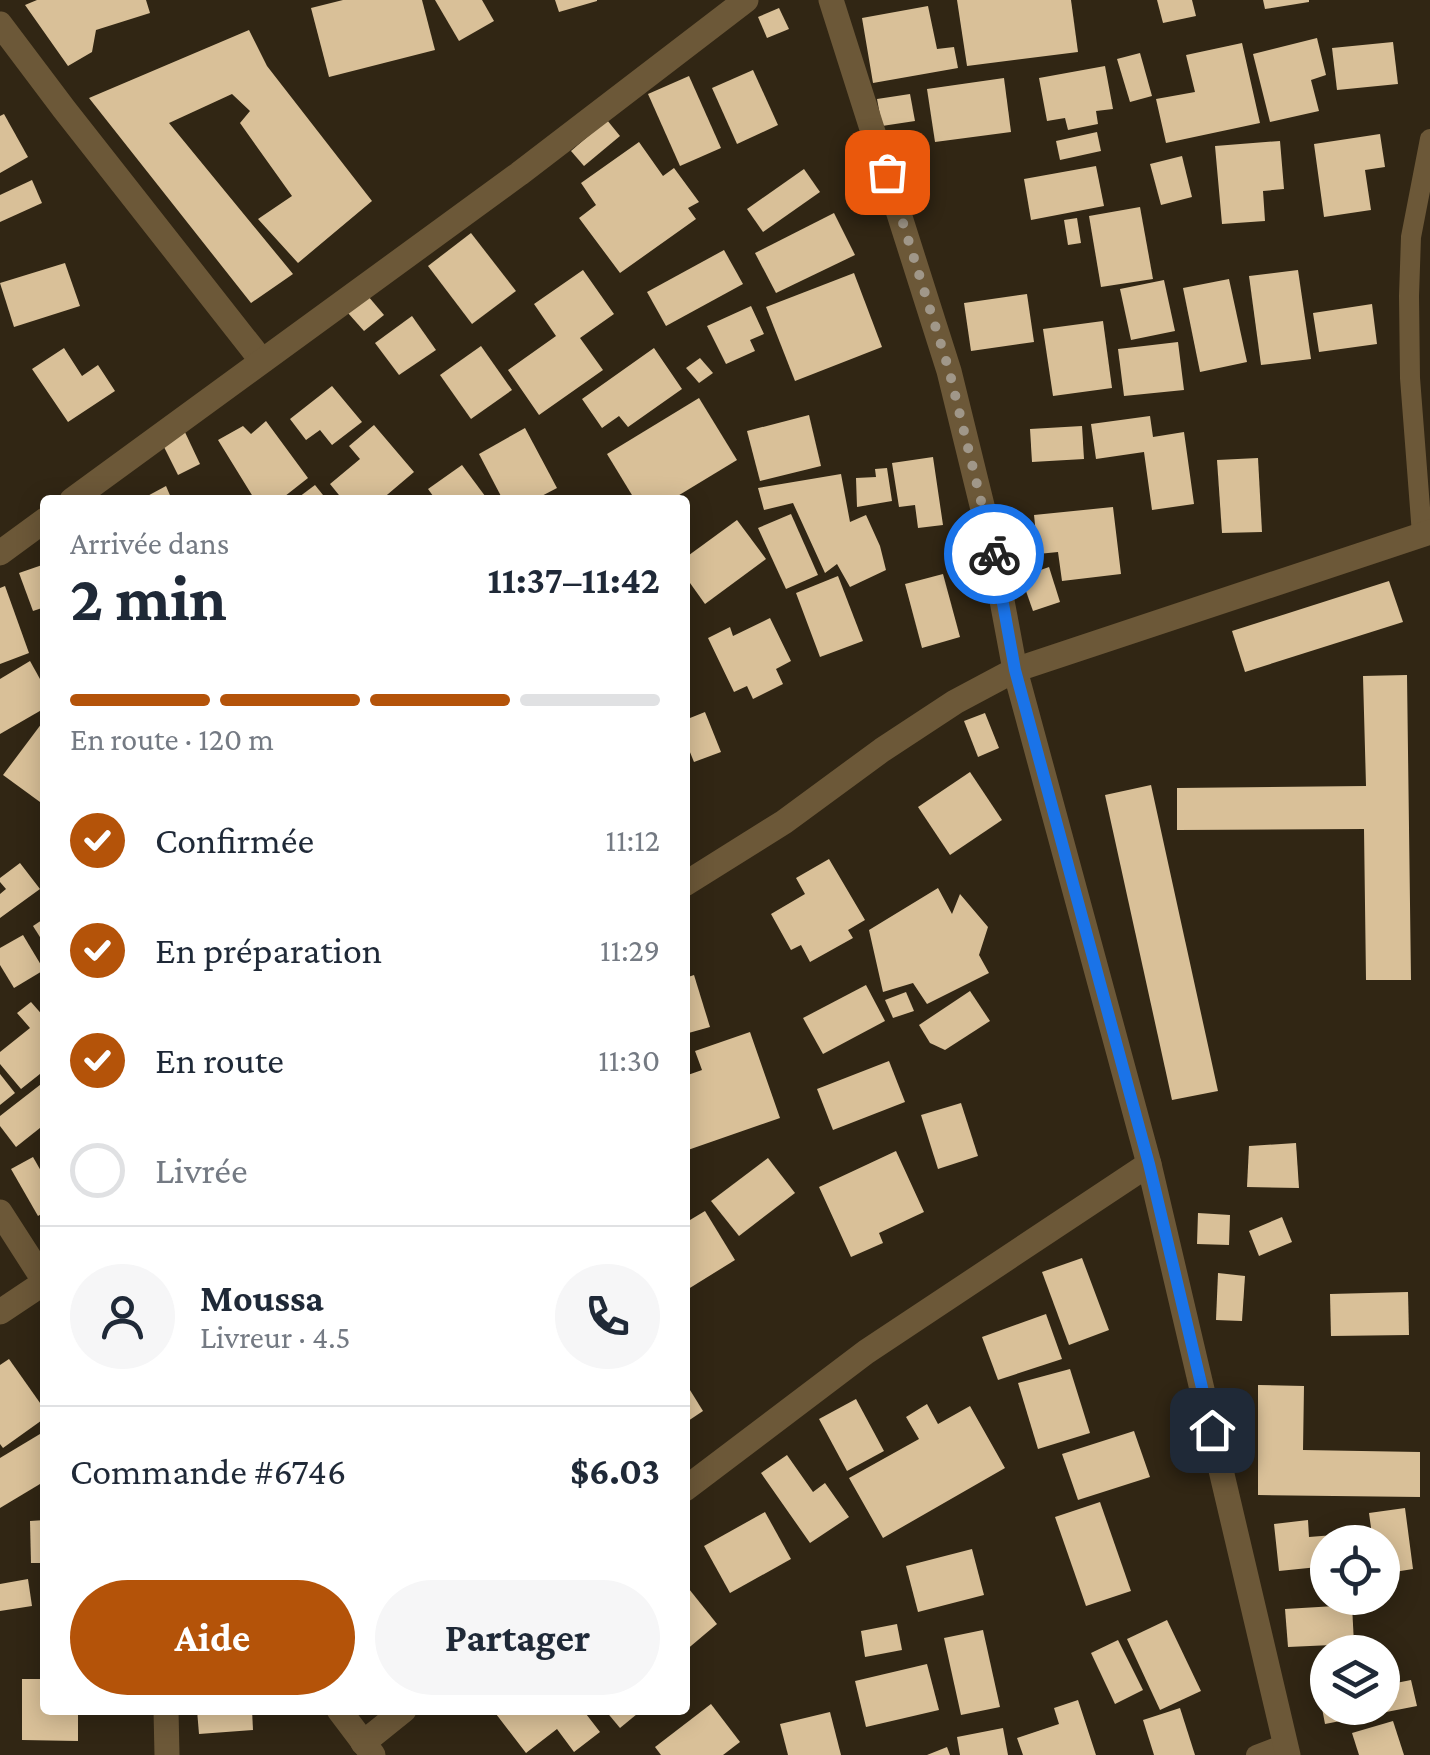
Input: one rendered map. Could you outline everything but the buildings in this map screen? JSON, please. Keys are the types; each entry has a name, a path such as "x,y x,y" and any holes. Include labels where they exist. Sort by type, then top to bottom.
{"street":[{"path":"79,495 519,174 746,0"},
{"path":"831,0 949,370 991,542 1015,670 1149,1164 1287,1749"},
{"path":"0,24 262,360"},
{"path":"0,553 40,524"},
{"path":"690,881 784,822 955,702 1015,670 1426,533"},
{"path":"690,1485 866,1352 1149,1164"},
{"path":"0,1212 40,1274"},
{"path":"0,1312 40,1285"},
{"path":"166,1715 167,1755"},
{"path":"343,1715 368,1749 399,1715"}],"lane":[{"path":"1426,533 1410,378 1408,296 1411,237 1430,139"},
{"path":"1256,1755 1287,1749"}],"way so far":[{"path":"887,172 949,370 994,554"}],"route":[{"path":"994,554 1015,670 1149,1164 1212,1430"}]}
